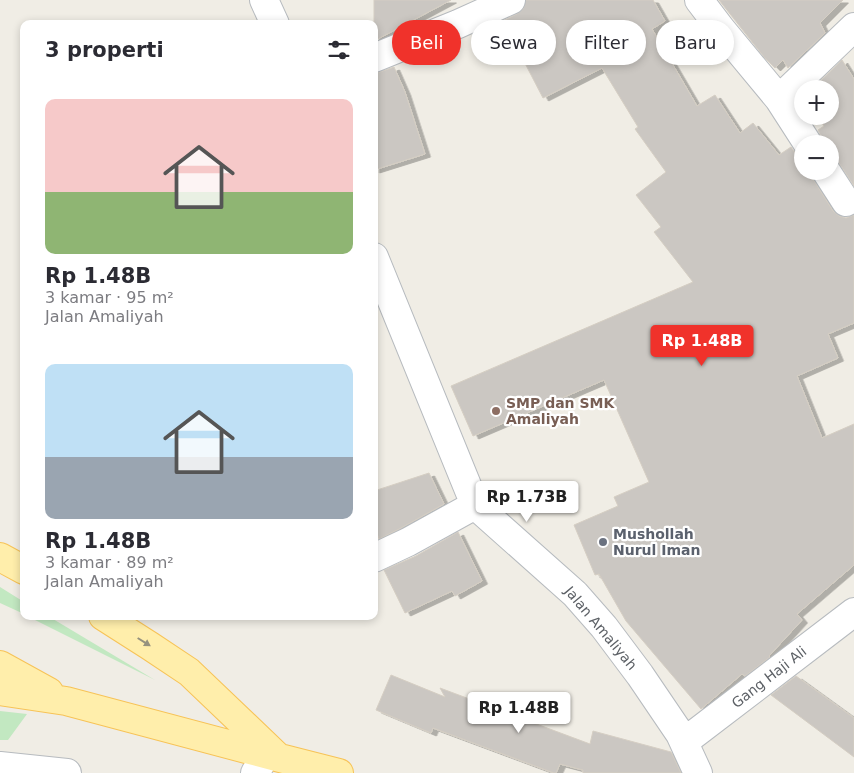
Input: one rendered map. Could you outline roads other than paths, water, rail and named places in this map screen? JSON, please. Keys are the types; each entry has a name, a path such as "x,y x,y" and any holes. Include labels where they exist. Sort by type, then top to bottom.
{"main road":[{"path":"0,557 20,568"},
{"path":"109,620 189,672 267,762"},
{"path":"0,665 66,701"},
{"path":"0,691 66,701 267,762 340,773"}],"street":[{"path":"264,0 273,20"},
{"path":"378,56 458,24 510,0"},
{"path":"699,0 779,99 802,135"},
{"path":"779,99 854,27"},
{"path":"832,180 846,202"},
{"name":"Jalan Amaliyah","path":"378,267 475,505 575,594 604,627 640,675 684,742 698,773"},
{"path":"378,556 475,505"},
{"name":"Gang Haji Ali","path":"684,742 854,612"},
{"path":"0,766 67,773"}],"place":[{"name":"SMP dan SMK Amaliyah","path":"496,411"},
{"name":"Mushollah Nurul Iman","path":"603,542"}]}
